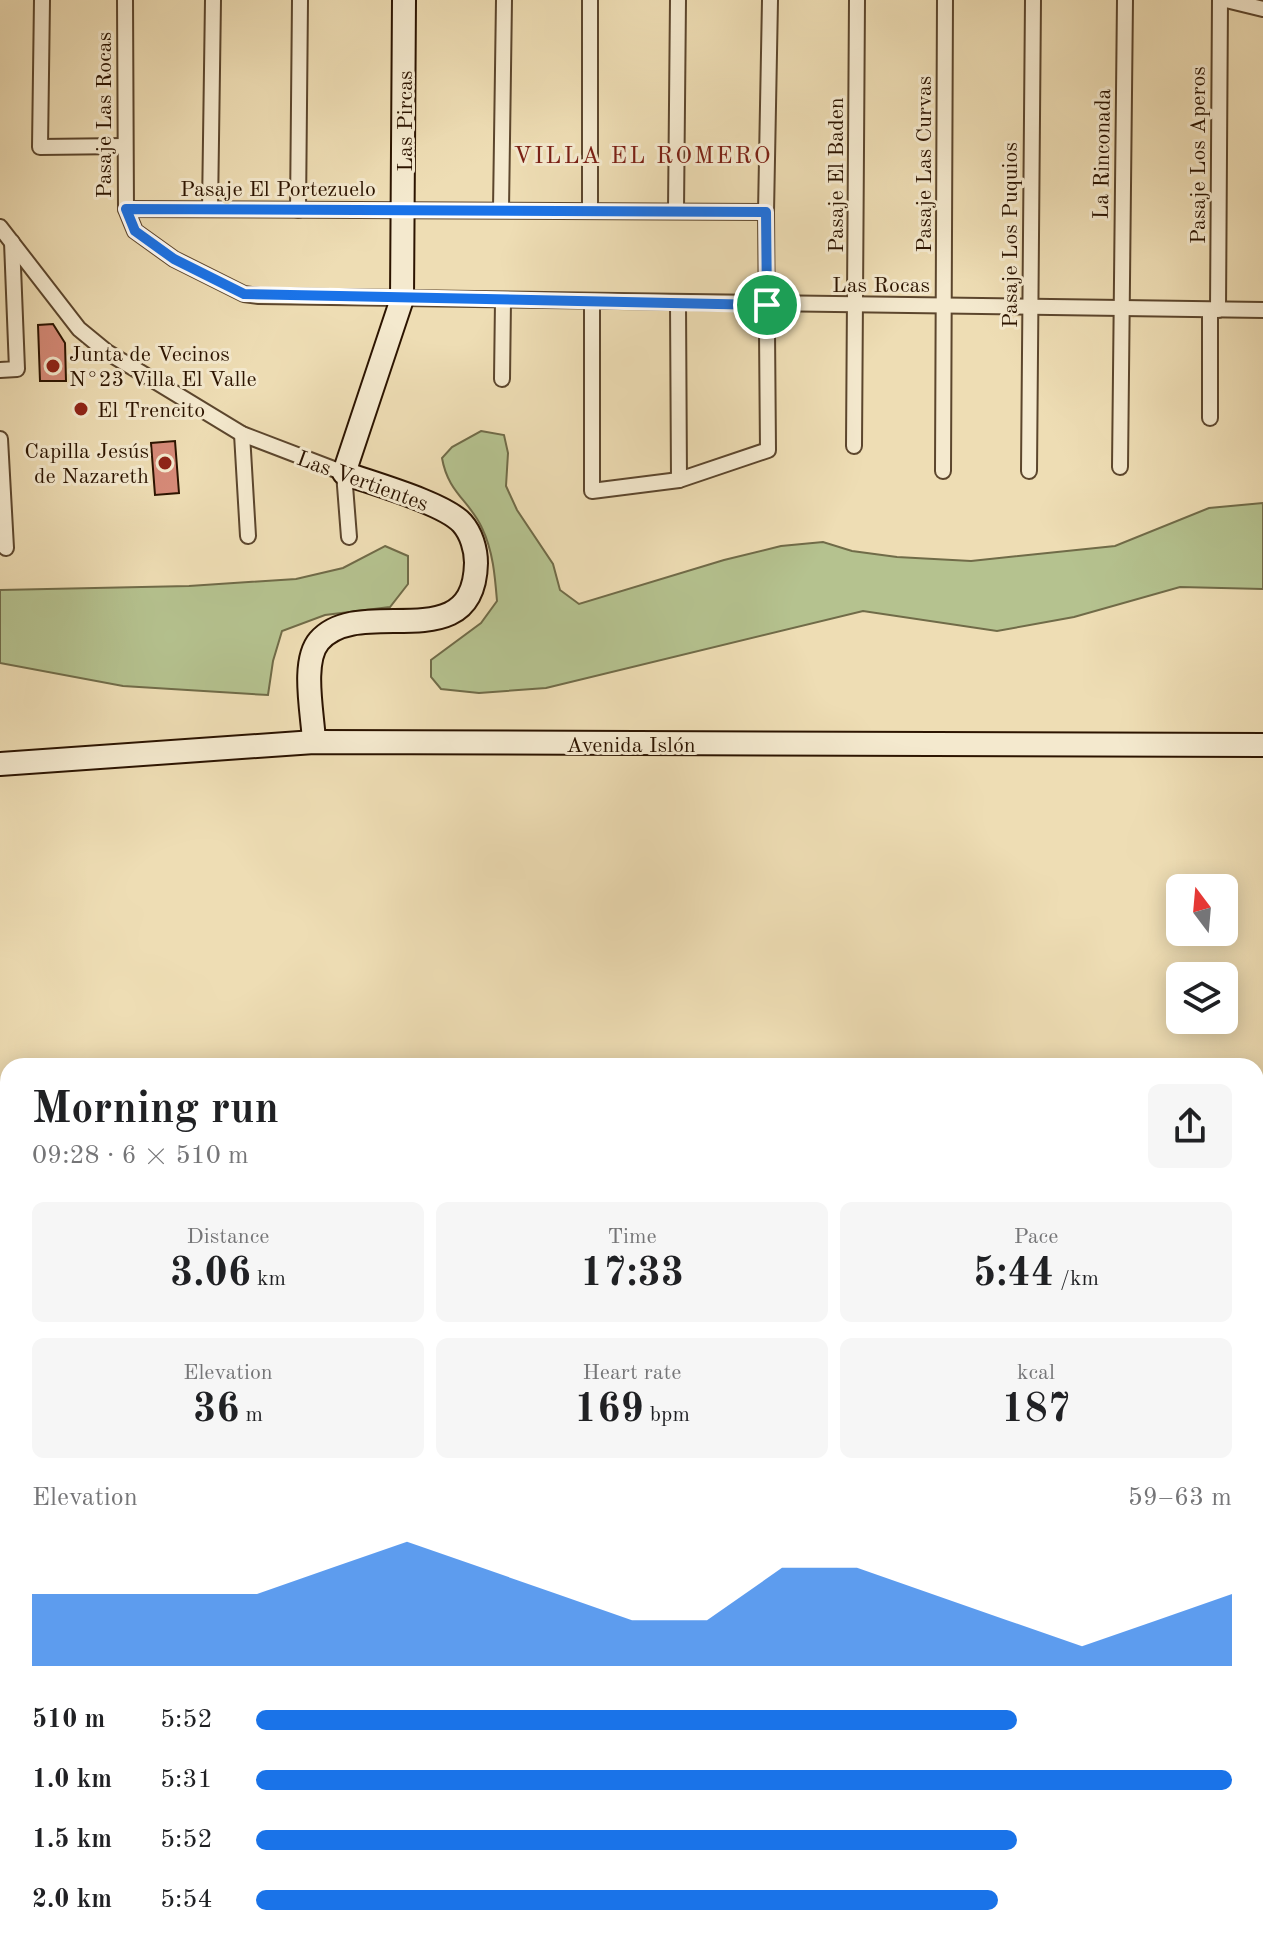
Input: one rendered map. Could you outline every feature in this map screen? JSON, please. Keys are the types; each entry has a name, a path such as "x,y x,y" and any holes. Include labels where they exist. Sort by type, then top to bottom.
{"main road":[{"name":"Las Pircas","path":"344,473 402,299 404,0"},
{"name":"Las Vertientes","path":"314,742 309,662 313,648 322,637 337,628 358,623 430,620 447,616 460,607 476,573 471,536 461,521 418,500 344,473"},
{"name":"Avenida Islón","path":"0,764 314,742 1263,745"}],"street":[{"path":"42,0 40,147 125,146"},
{"name":"Pasaje Las Rocas","path":"125,0 126,209 135,231 174,259 244,294 402,299"},
{"path":"210,209 213,0"},
{"path":"298,210 300,0"},
{"path":"501,209 504,0"},
{"path":"590,0 590,210"},
{"path":"676,210 678,0"},
{"path":"592,302 592,491 679,480 768,450 766,212 770,0"},
{"name":"Pasaje El Baden","path":"854,446 857,0"},
{"name":"Pasaje Las Curvas","path":"943,471 945,0"},
{"name":"Pasaje Los Puquios","path":"1029,471 1033,0"},
{"name":"La Rinconada","path":"1120,467 1125,0"},
{"name":"Pasaje Los Aperos","path":"1210,418 1220,0"},
{"path":"1226,0 1263,9"},
{"name":"Pasaje El Portezuelo","path":"126,209 766,212"},
{"name":"Las Vertientes","path":"0,227 56,300 88,337 107,352 242,434 344,473"},
{"path":"0,370 17,369 12,241"},
{"name":"Las Rocas","path":"402,299 1263,310"},
{"path":"502,379 503,301"},
{"path":"678,304 679,480"},
{"path":"242,434 248,536"},
{"path":"0,439 6,548"},
{"path":"344,473 349,537"}],"green space":[{"path":"481,431 504,435 508,453 506,486 517,510 553,564 560,590 579,604 781,546 823,542 852,551 897,557 971,561 1115,546 1209,508 1263,503 1263,589 1180,587 1074,617 997,631 863,611 546,688 479,693 441,689 431,677 431,660 481,623 497,601 486,537 449,480 442,458 452,447"},
{"path":"385,546 408,556 408,584 390,607 325,615 282,631 268,695 123,686 0,663 0,590 189,586 296,579 343,568"}],"building":[{"name":"Junta de Vecinos N°23 Villa El Valle","path":"53,324 65,343 66,381 40,381 38,325"},
{"name":"Capilla Jesús de Nazareth","path":"175,441 179,493 155,495 151,443"}],"place":[{"name":"Junta de Vecinos N°23 Villa El Valle","path":"53,366"},
{"name":"El Trencito","path":"81,409"},
{"name":"Capilla Jesús de Nazareth","path":"165,463"}],"district":[{"name":"VILLA EL ROMERO","path":"643,155"}],"route":[{"path":"126,209 766,212 767,305 244,294 174,259 135,231 126,209"}]}
